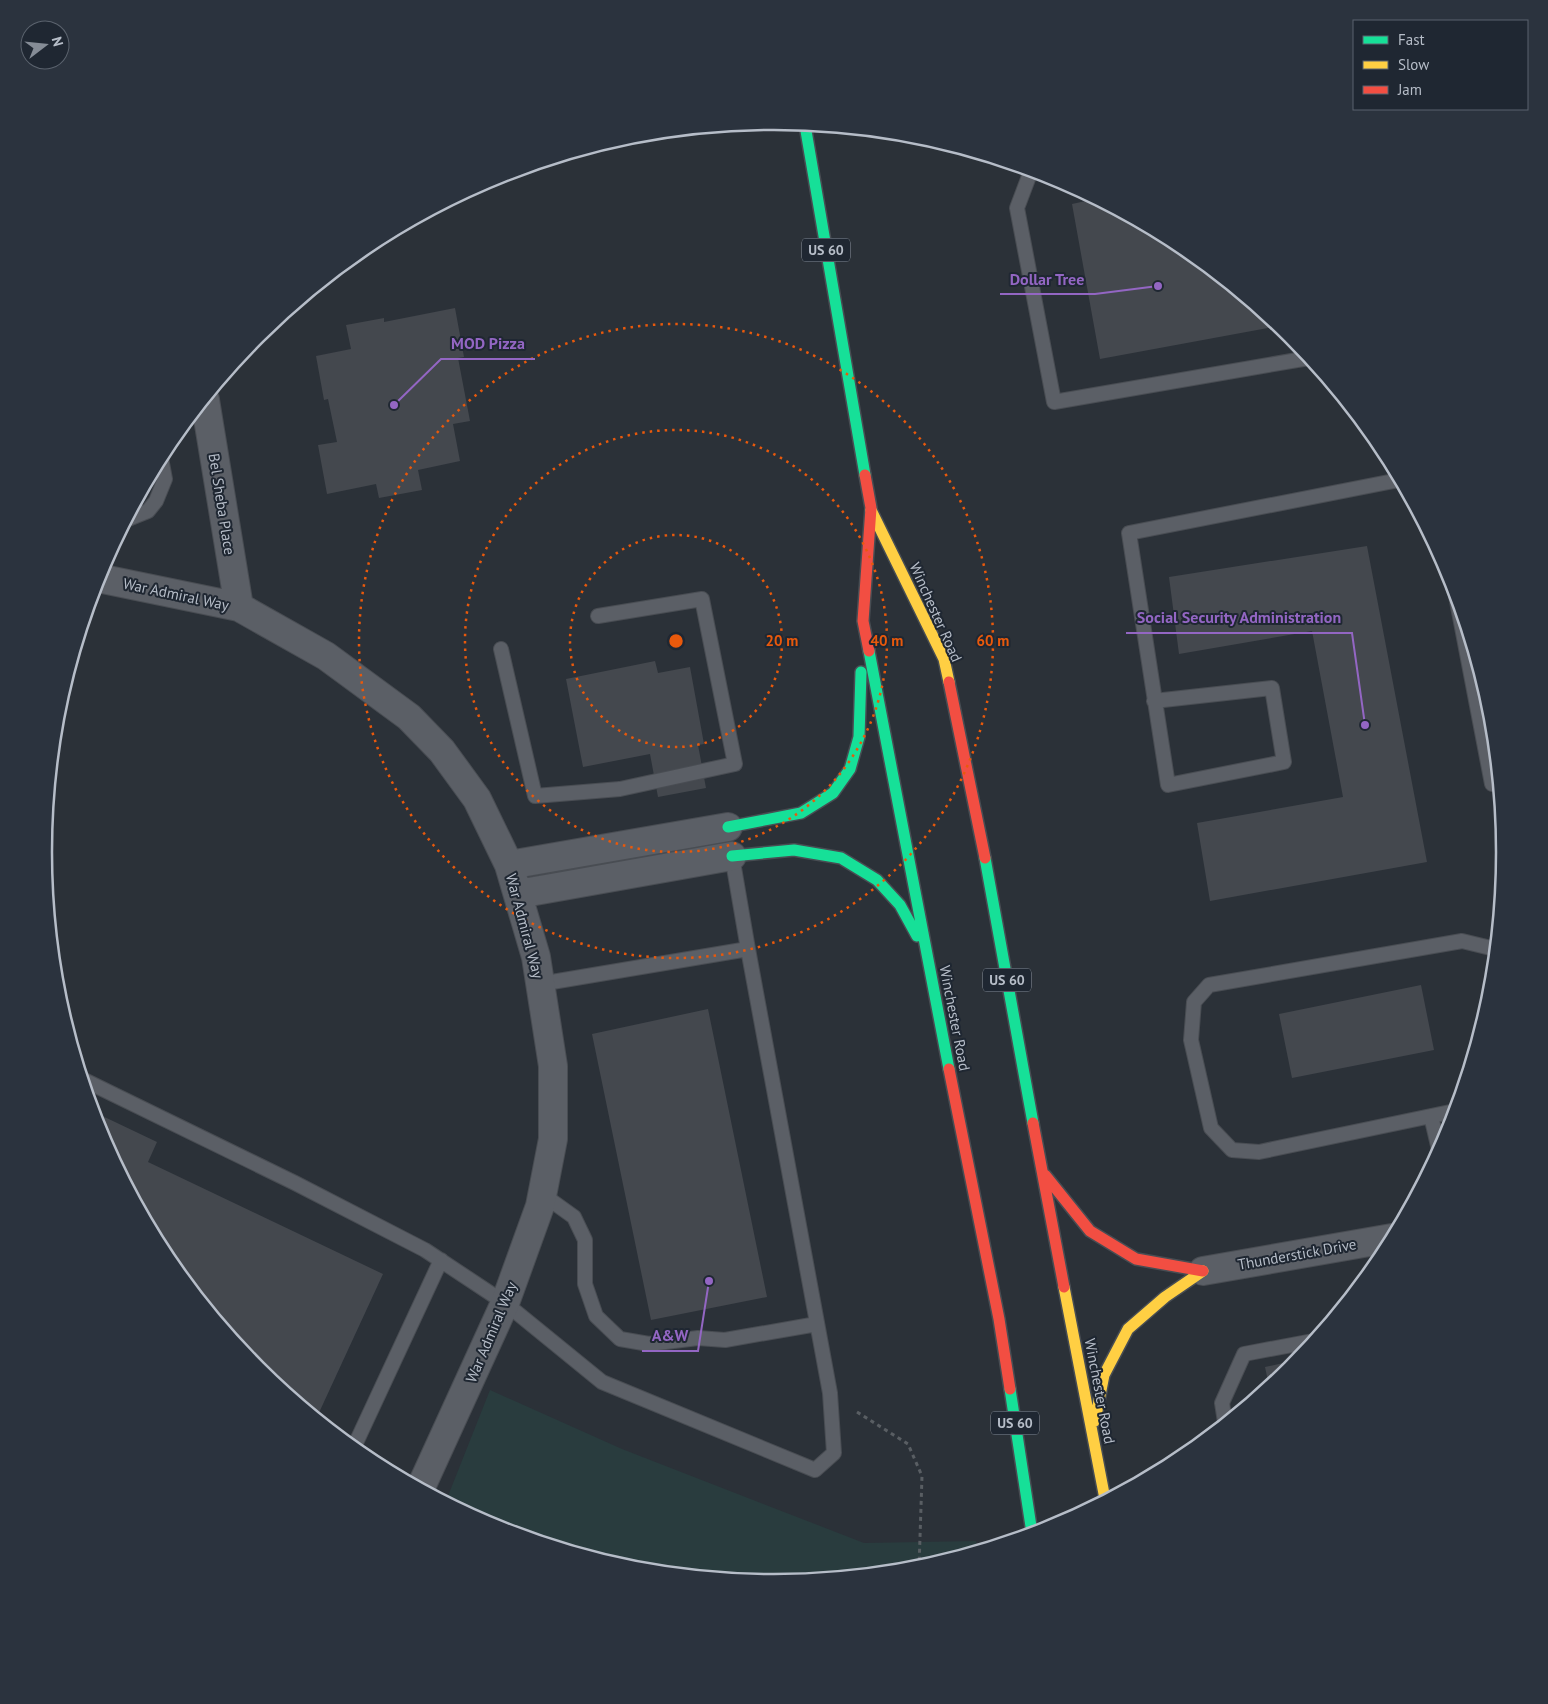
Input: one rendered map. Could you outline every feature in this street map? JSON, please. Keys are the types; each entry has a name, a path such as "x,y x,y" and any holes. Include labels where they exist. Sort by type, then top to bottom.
{"highway":[{"name":"Winchester Road","path":"806,131 870,508 863,621 884,738 999,1320 1031,1526"},
{"name":"Winchester Road","path":"870,508 944,659 977,816 1042,1172 1104,1493"},
{"path":"728,827 801,813 833,793 850,769 859,737 863,621"},
{"path":"732,856 794,850 841,858 877,880 900,905 928,957"},
{"path":"1042,1172 1090,1231 1136,1259 1202,1271"},
{"path":"1093,1434 1104,1375 1128,1329 1165,1297 1202,1271"}],"street":[{"name":"Bel Sheba Place","path":"206,408 239,607"},
{"name":"War Admiral Way","path":"106,580 239,607 326,656 409,717 442,751 477,799 509,865 536,957 553,1066 553,1139 540,1206 505,1303 423,1482"},
{"path":"509,865 728,827"},
{"path":"518,894 732,856"},
{"name":"Thunderstick Drive","path":"1202,1271 1382,1240"}],"lane":[{"path":"1028,177 1017,208 1054,402 1300,359"},
{"path":"136,516 148,511 156,501 165,479 163,469"},
{"path":"1154,701 1272,688 1284,762 1168,785 1154,701 1129,532 1393,481"},
{"path":"501,649 535,796 620,789 735,764 702,599 598,616"},
{"path":"1466,650 1491,781"},
{"path":"91,1083 295,1183 425,1250 505,1303 602,1382 815,1470 834,1453 830,1394 732,856"},
{"path":"1446,1113 1259,1152 1232,1150 1211,1128 1191,1040 1194,1002 1209,985 1462,941 1489,947"},
{"path":"540,984 748,949"},
{"path":"1431,1116 1436,1138"},
{"path":"542,1194 574,1216 585,1240 585,1284 596,1316 620,1339 649,1344 698,1338 725,1340 817,1324"},
{"path":"357,1440 441,1260"},
{"path":"1224,1415 1222,1403 1244,1354 1302,1343"}],"path":[{"path":"830,1394 908,1444 922,1476 919,1559"}],"shaded area":[{"path":"490,1390 622,1449 864,1543 976,1541 976,1544 915,1560 868,1567 774,1574 727,1572 633,1560 587,1549 498,1519 448,1495"}],"building":[{"path":"1085,201 1093,205 1135,227 1175,252 1213,280 1269,328 1100,359 1072,204"},
{"path":"455,308 464,357 458,358 470,421 453,424 460,461 418,470 422,490 379,498 376,484 327,494 318,445 337,442 328,399 324,400 316,356 351,349 346,325 384,318 384,322"},
{"path":"1367,546 1427,862 1210,901 1197,823 1343,797 1312,631 1179,654 1169,577"},
{"path":"655,661 658,673 690,667 704,744 698,745 706,788 658,797 650,754 583,767 566,679"},
{"path":"1421,985 1434,1050 1292,1078 1279,1014"},
{"path":"708,1009 767,1297 651,1320 592,1034"},
{"path":"103,1116 157,1142 148,1162 383,1274 320,1411 264,1362 232,1328 174,1253 149,1213 127,1171"},
{"path":"1283,1363 1267,1378 1265,1367"}],"traffic: fast":[{"path":"806,131 865,475"},
{"path":"869,651 949,1069"},
{"path":"728,827 801,813 833,793 850,769 859,737 861,672"},
{"path":"732,856 794,850 841,858 877,880 900,905 917,936"},
{"path":"985,858 1033,1123"},
{"path":"1010,1389 1031,1526"}],"traffic: slow":[{"path":"871,510 944,659 949,682"},
{"path":"1095,1421 1104,1375 1128,1329 1165,1297 1203,1271"},
{"path":"1064,1287 1104,1493"}],"traffic: jam":[{"path":"865,475 871,508 863,621 869,651"},
{"path":"949,682 985,858"},
{"path":"949,1069 999,1319 1010,1389"},
{"path":"1033,1123 1064,1287"},
{"path":"1045,1175 1090,1231 1136,1259 1203,1271"}],"place":[{"name":"Dollar Tree","path":"1158,286"},
{"name":"MOD Pizza","path":"394,405"},
{"name":"Social Security Administration","path":"1365,725"},
{"name":"A&W","path":"709,1281"}]}
